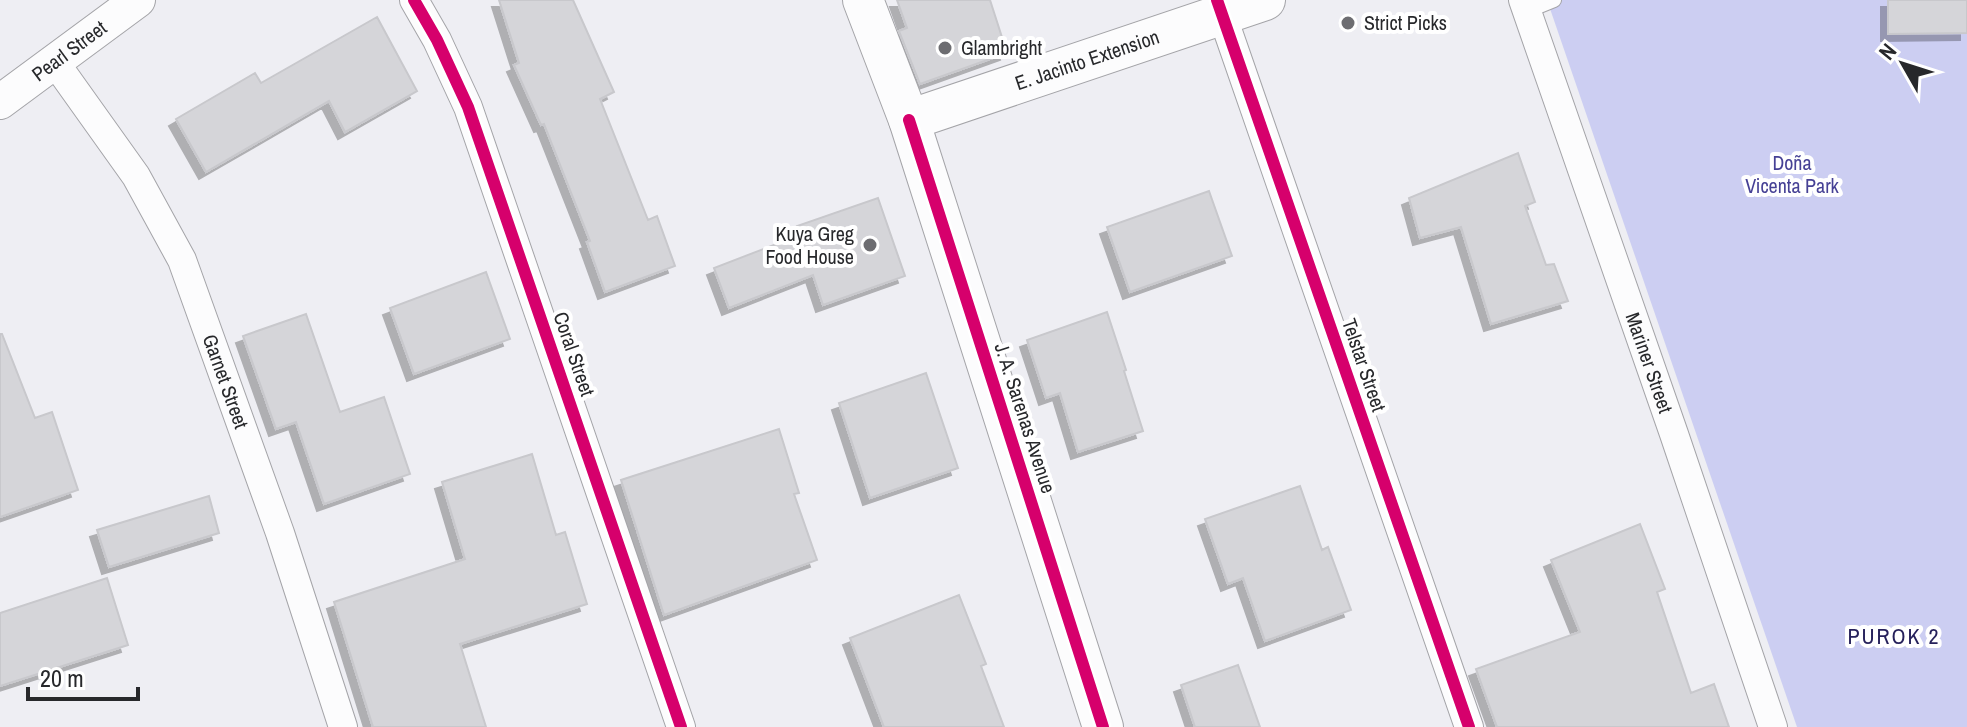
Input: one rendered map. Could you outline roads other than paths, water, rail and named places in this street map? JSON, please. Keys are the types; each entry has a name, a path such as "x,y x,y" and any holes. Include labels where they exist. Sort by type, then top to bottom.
{"main road":[{"name":"J. A. Sarenas Avenue","path":"863,0 909,120 1103,727"},
{"name":"E. Jacinto Extension","path":"909,120 1219,8 1265,0"}],"street":[{"name":"Pearl Street","path":"0,102 138,0"},
{"name":"Coral Street","path":"414,0 437,40 468,107 681,727"},
{"name":"Mariner Street","path":"1525,6 1680,449 1773,727"},
{"name":"Telstar Street","path":"1219,8 1469,727"},
{"name":"Garnet Street","path":"54,61 136,176 182,260 280,533 343,727"}],"lane":[{"path":"1525,6 1554,0"}],"place":[{"name":"Strict Picks","path":"1348,23"},
{"name":"Glambright","path":"945,48"},
{"name":"Kuya Greg Food House","path":"870,245"}],"district":[{"name":"PUROK 2","path":"1894,636"}],"park label":[{"name":"Doña Vicenta Park","path":"1792,174"}]}
